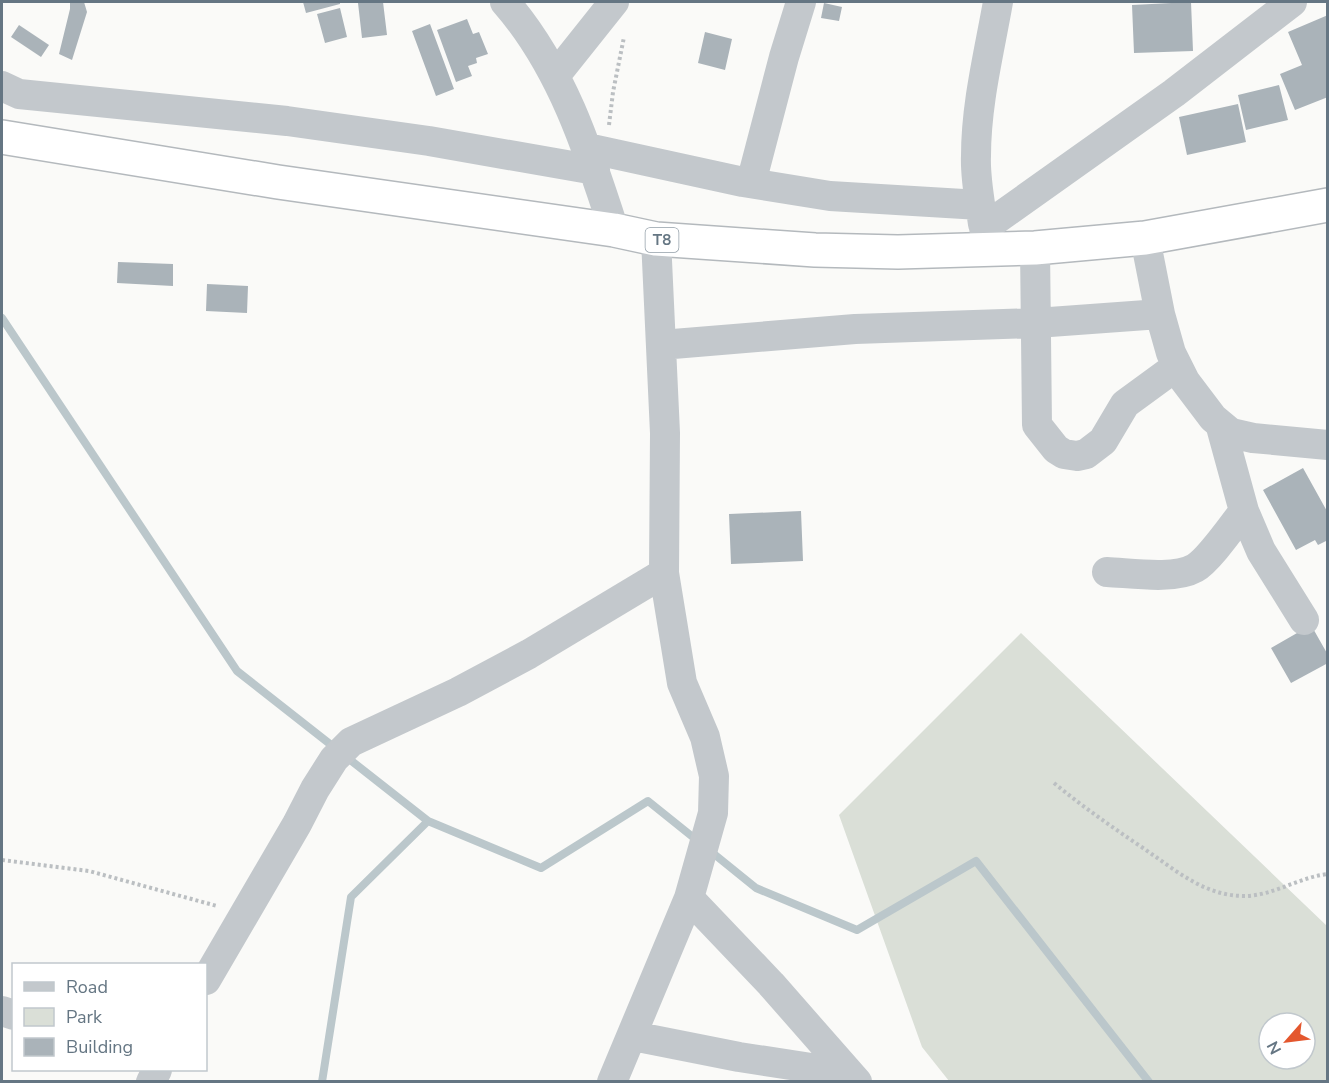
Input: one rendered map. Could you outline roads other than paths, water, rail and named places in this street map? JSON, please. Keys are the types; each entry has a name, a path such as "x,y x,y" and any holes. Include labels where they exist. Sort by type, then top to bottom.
{"highway":[{"name":"T8","path":"2,137 278,182 614,230 656,239 815,250 898,252 983,227 1035,248 1145,238 1328,205"}],"street":[{"path":"505,2 524,23 555,76 596,157 614,230"},
{"path":"555,76 614,2"},
{"path":"751,183 801,2"},
{"path":"983,227 975,159 979,102 998,2"},
{"path":"2,86 19,94 287,122 429,141 596,157 830,196 983,227 1174,93 1292,2"},
{"path":"1145,238 1160,314 1171,353 1190,388 1221,427 1231,433 1253,438 1328,446"},
{"path":"612,1082 689,898 713,813 714,776 710,756 705,737 682,683 664,573 665,433 656,239"},
{"path":"1035,248 1037,425 1056,449 1077,456 1086,454 1103,441 1125,405 1177,366"},
{"path":"661,345 855,329 1036,323 1160,314"},
{"path":"1221,427 1244,511 1262,552 1304,620"},
{"path":"1107,572 1171,574 1187,572 1208,557 1244,511"},
{"path":"207,978 343,751 529,654 664,573"},
{"path":"689,898 771,984 853,1078"},
{"path":"633,1036 853,1078"}],"waterway":[{"path":"2,318 237,671 428,821"},
{"path":"322,1082 351,897 428,821 541,868 648,801 699,842"},
{"path":"709,850 756,888 857,930 976,861 1149,1082"}]}
